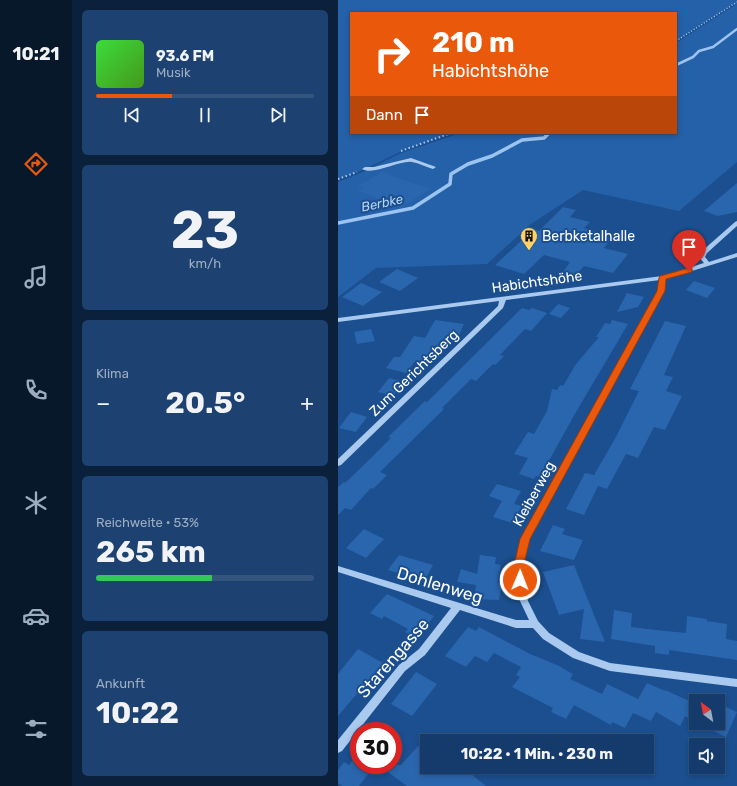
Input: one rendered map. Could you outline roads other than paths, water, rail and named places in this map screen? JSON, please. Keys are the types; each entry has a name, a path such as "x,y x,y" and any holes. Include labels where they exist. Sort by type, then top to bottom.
{"street":[{"path":"365,169 411,160 433,167"},
{"path":"708,264 702,257 704,252 737,223"},
{"name":"Habichtshöhe","path":"338,320 663,278 737,254"},
{"name":"Kleiberweg","path":"663,278 661,291 525,539 520,557 520,580 524,601 535,624 546,636 570,652 595,663 610,667 737,683"},
{"name":"Zum Gerichtsberg","path":"338,463 501,307 503,299"},
{"name":"Dohlenweg","path":"338,568 516,624 535,624"},
{"name":"Starengasse","path":"338,748 402,668 422,652 458,607"}],"waterway":[{"name":"Berbke","path":"677,65 693,57 699,51 713,47 737,29"},
{"name":"Berbke","path":"338,223 413,208 450,184 451,174 468,164 492,156 522,140 544,138 548,134"}],"place":[{"name":"Berbketalhalle","path":"529,251"}]}
